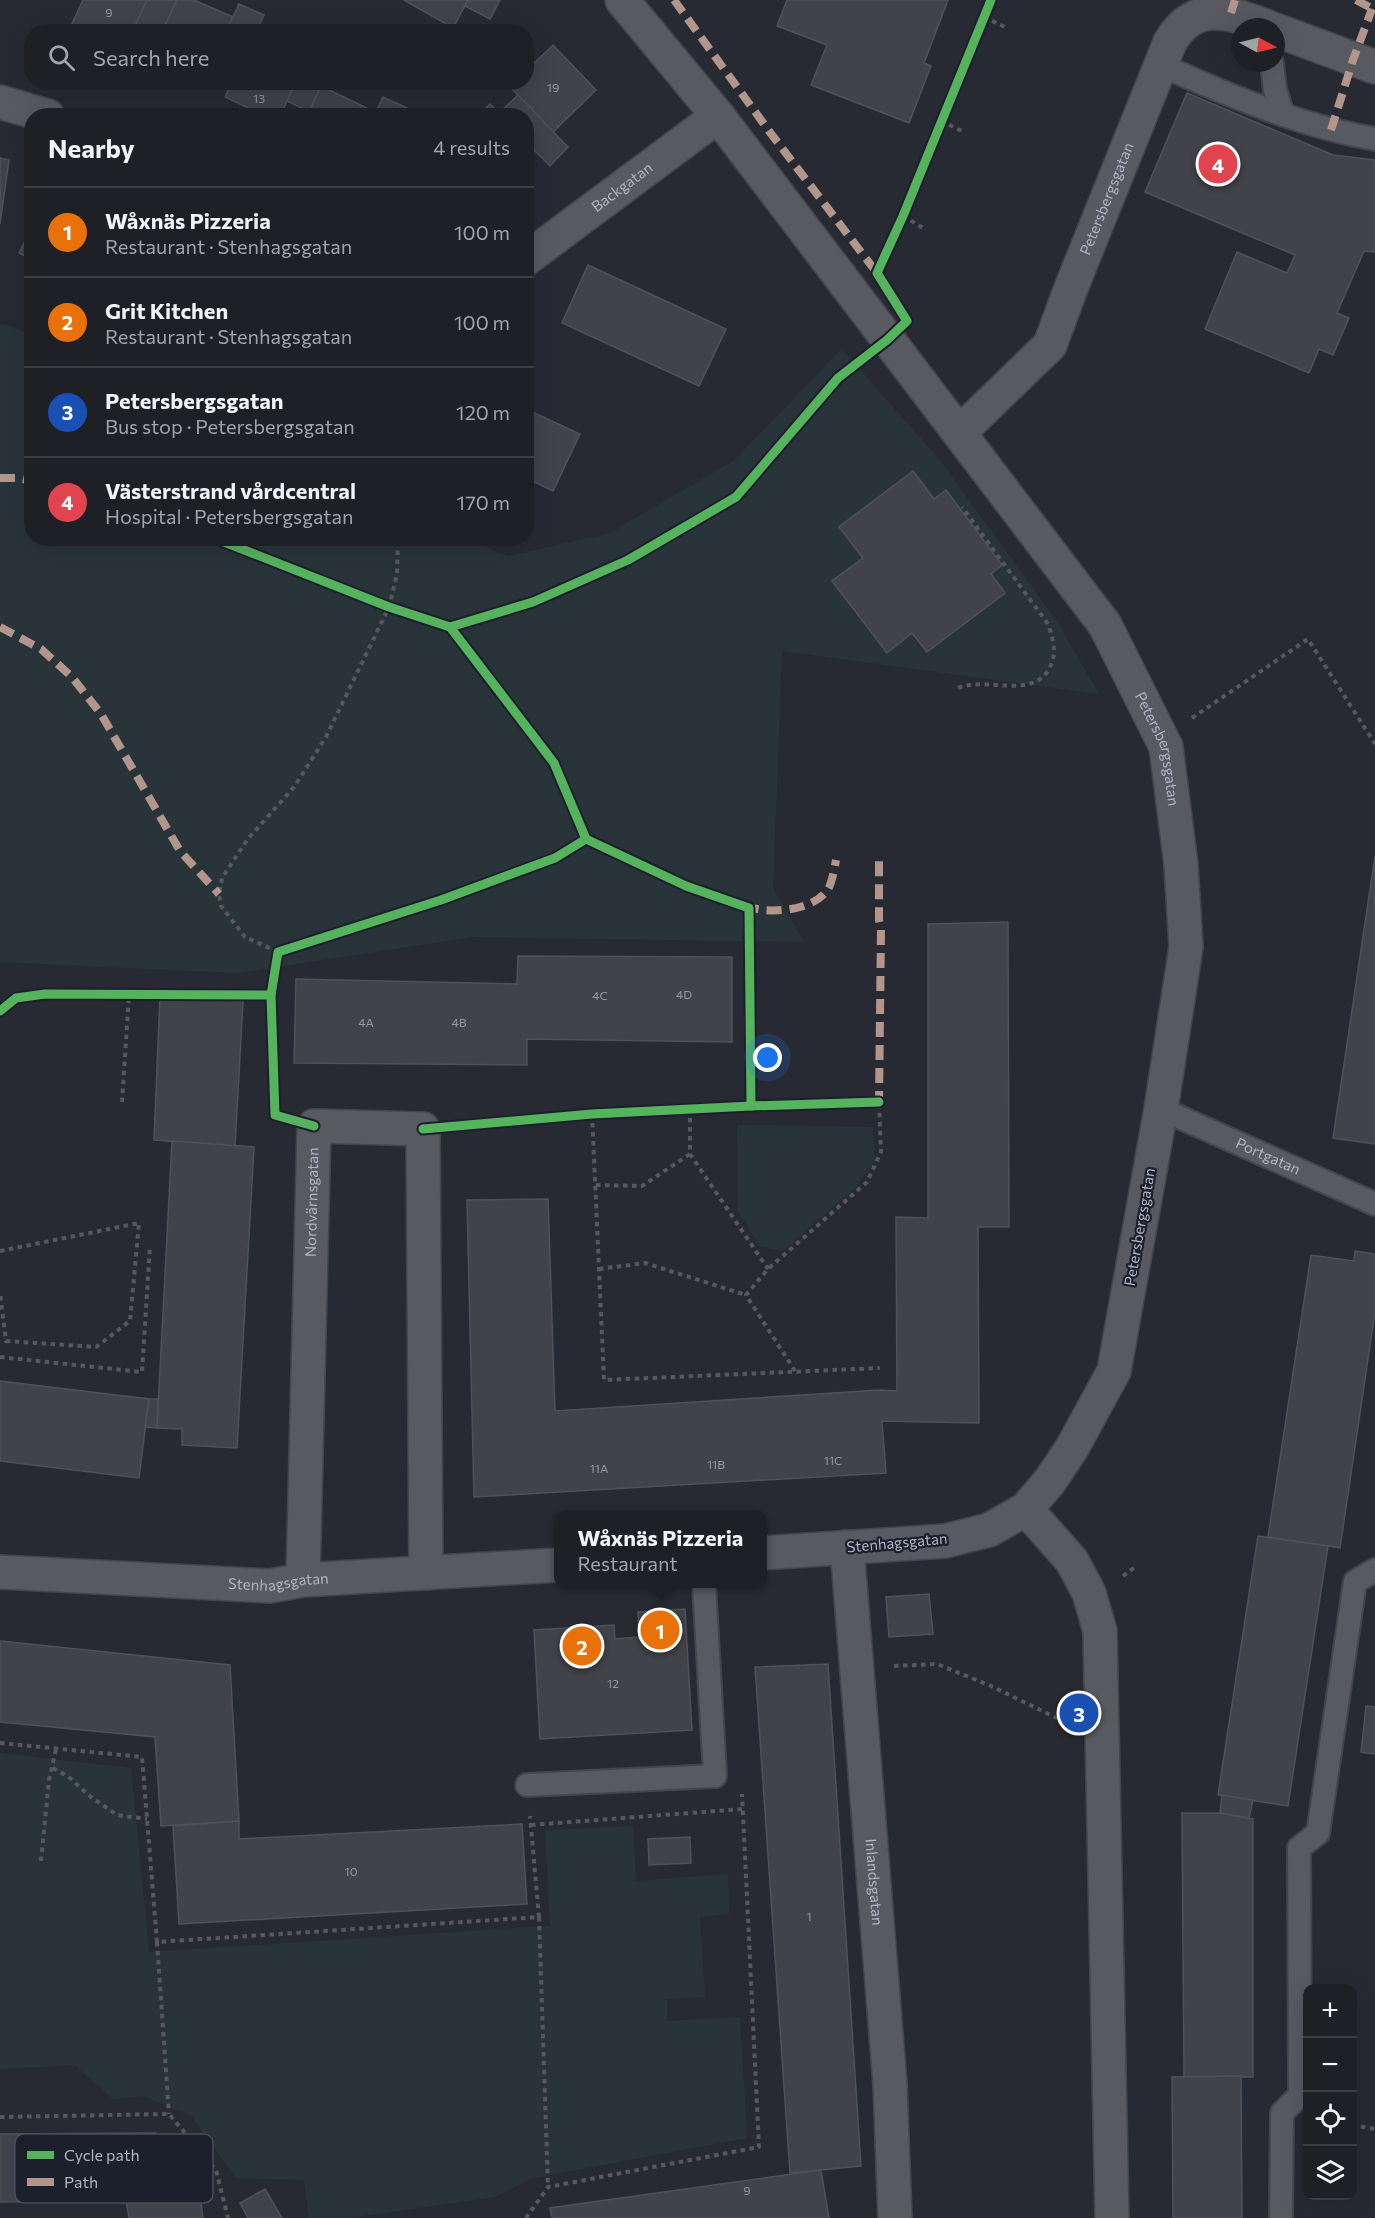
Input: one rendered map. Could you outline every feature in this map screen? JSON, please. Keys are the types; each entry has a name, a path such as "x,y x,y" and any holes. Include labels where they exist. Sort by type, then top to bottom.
{"street":[{"name":"Petersbergsgatan","path":"626,2 718,116 1105,625 1166,747 1181,865 1186,947 1161,1109 1114,1371 1072,1448 1050,1481 1026,1509"},
{"name":"Petersbergsgatan","path":"960,432 1050,345 1161,65 1179,27 1193,16 1231,13 1242,18"},
{"name":"Petersbergsgatan","path":"1285,36 1375,67"},
{"path":"0,102 24,109"},
{"name":"Backgatan","path":"534,253 718,116"},
{"name":"Nordvärnsgatan","path":"303,1580 315,1126 423,1129 426,1573"},
{"path":"1026,1509 1072,1561 1089,1593 1100,1631 1112,2218"},
{"name":"Stenhagsgatan","path":"767,1553 945,1541 989,1530 1026,1509"},
{"name":"Inlandsgatan","path":"847,1548 890,2084 895,2218"},
{"name":"Stenhagsgatan","path":"0,1572 270,1586 303,1580 554,1565"}],"lane":[{"path":"1161,65 1283,116 1344,134 1375,139"},
{"path":"1273,72 1275,90 1283,116"},
{"name":"Portgatan","path":"1161,1109 1375,1204"},
{"path":"1281,2218 1282,2113 1300,2095 1299,1848 1318,1833 1355,1582 1375,1570"},
{"path":"527,1785 715,1776 704,1588"}],"path":[{"path":"984,17 1007,28"},
{"path":"941,121 962,131"},
{"path":"903,216 923,228"},
{"path":"958,688 969,683 1022,686 1035,682 1042,678 1053,662 1055,646 1048,624 962,507"},
{"path":"278,952 254,943 239,930 221,906 219,894 222,878 247,840 294,788 326,737 389,607 397,574 398,546"},
{"path":"1186,722 1308,639 1375,744"},
{"path":"122,1102 129,995"},
{"path":"746,1295 768,1269 867,1182 881,1152 879,1102"},
{"path":"690,1109 690,1154 768,1269"},
{"path":"592,1114 604,1380 880,1368"},
{"path":"596,1185 642,1186 690,1154"},
{"path":"0,1251 139,1223 130,1321 96,1347 6,1341 0,1293"},
{"path":"0,1357 142,1372 150,1246"},
{"path":"599,1269 645,1263 746,1295 795,1372"},
{"path":"857,1669 937,1664 991,1686 1072,1725"},
{"path":"0,1743 142,1757 169,2115 185,2134"},
{"path":"41,1861 49,1780 56,1749"},
{"path":"53,1768 70,1778 91,1797 117,1815 147,1819"},
{"path":"548,2187 759,2147 741,1785"},
{"path":"526,2218 548,2187 539,1917 529,1809"},
{"path":"531,1825 743,1809"},
{"path":"157,1942 539,1917"},
{"path":"0,2117 169,2115"},
{"path":"1357,2126 1375,2129"},
{"path":"213,2166 216,2170 228,2218"}],"shaded area":[{"path":"0,323 24,332 24,546 482,546 509,556 610,533 733,461 842,349 939,459 1056,620 1099,694 782,651 773,888 804,942 473,937 238,973 0,962"},
{"path":"737,1125 873,1127 875,1161 855,1188 783,1251 760,1246 738,1212"},
{"path":"0,1753 131,1768 149,1952 550,1926 545,1830 633,1826 636,1881 728,1874 729,1914 700,1917 705,1997 667,1999 667,2021 740,2017 747,2138 533,2178 495,2197 349,2218 309,2218 304,2180 236,2178 213,2146 213,2134 204,2134 192,2117 145,2096 113,2099 74,2065 0,2069"}],"building":[{"path":"83,0 147,0 136,24 72,24"},
{"path":"147,0 177,0 166,24 136,24"},
{"path":"177,0 194,0 233,17 230,24 166,24"},
{"path":"404,0 468,0 455,24 446,24"},
{"path":"468,0 500,0 490,19 465,6"},
{"path":"787,0 948,0 924,63 931,66 909,123 811,85 827,45 777,26"},
{"path":"239,4 264,15 260,24 230,24"},
{"path":"553,45 596,90 553,132 534,112 534,108 530,108 513,90 534,90 534,63"},
{"path":"228,90 292,90 284,108 248,108 225,97"},
{"path":"292,90 319,90 311,108 301,108 287,101"},
{"path":"319,90 329,90 367,108 311,108"},
{"path":"1187,93 1333,155 1375,160 1375,252 1364,251 1337,313 1349,318 1333,355 1319,349 1309,373 1205,329 1237,252 1287,273 1295,255 1145,192"},
{"path":"518,95 530,108 504,108"},
{"path":"383,97 407,108 378,108"},
{"path":"534,112 568,147 550,166 534,150"},
{"path":"0,158 9,160 0,224"},
{"path":"24,243 24,256 19,253"},
{"path":"588,265 726,329 699,386 562,323"},
{"path":"534,413 580,434 553,491 534,482"},
{"path":"913,471 934,499 946,490 1002,565 991,574 1005,593 927,652 912,633 887,653 832,581 863,558 839,527"},
{"path":"1375,856 1375,1144 1333,1138"},
{"path":"1008,922 1009,1227 978,1227 979,1423 882,1421 886,1473 474,1497 467,1200 548,1199 555,1411 880,1390 897,1391 896,1217 928,1218 928,924"},
{"path":"518,956 732,957 732,1042 527,1039 527,1065 294,1063 296,979 517,984"},
{"path":"160,996 243,1001 235,1146 154,1140"},
{"path":"172,1141 254,1147 237,1448 182,1445 182,1429 157,1428"},
{"path":"1355,1251 1375,1254 1375,1312 1340,1548 1268,1537 1311,1255 1354,1261"},
{"path":"0,1381 149,1399 139,1478 0,1461"},
{"path":"149,1399 158,1399 157,1428 145,1427"},
{"path":"1258,1536 1328,1546 1288,1806 1218,1795"},
{"path":"929,1594 933,1634 889,1637 886,1597"},
{"path":"685,1609 692,1730 540,1739 534,1630 614,1625 615,1639 639,1637 638,1612"},
{"path":"0,1641 230,1665 239,1821 161,1826 155,1737 0,1722"},
{"path":"828,1664 861,2166 790,2173 755,1667"},
{"path":"1366,1706 1375,1707 1375,1754 1361,1752"},
{"path":"1222,1795 1253,1800 1249,1818 1220,1813"},
{"path":"1182,1813 1220,1813 1253,1819 1253,2077 1184,2077"},
{"path":"239,1821 239,1839 522,1824 527,1904 179,1924 173,1826"},
{"path":"690,1837 691,1863 649,1865 648,1839"},
{"path":"1241,2076 1242,2218 1173,2218 1172,2077"},
{"path":"156,2133 156,2134 15,2134 15,2202 0,2202 0,2134"},
{"path":"821,2170 829,2218 552,2218 550,2208"},
{"path":"265,2189 282,2218 248,2218 240,2203"},
{"path":"126,2203 201,2203 203,2218 129,2218"}],"marked path":[{"path":"674,0 769,131 877,273"},
{"path":"1231,13 1235,0"},
{"path":"1356,0 1375,10"},
{"path":"1331,130 1372,9"},
{"path":"0,478 24,479"},
{"path":"0,627 41,649 72,677 101,714 180,851 219,894"},
{"path":"744,906 754,909 788,910 809,904 819,899 828,889 836,860"},
{"path":"875,1102 879,1102 881,929 879,861"}],"cycle path":[{"path":"234,546 389,607 450,627 533,602 628,560 736,497 838,378 887,340 907,321 877,273 903,216 991,0"},
{"path":"450,627 554,763 586,839 686,886 749,908 751,1106"},
{"path":"0,1011 16,998 45,994 271,995 278,952 441,900 555,858 586,839"},
{"path":"271,995 275,1115 314,1126"},
{"path":"423,1129 592,1114 879,1102"}],"place":[{"name":"Västerstrand vårdcentral","path":"1218,164"},
{"name":"Wåxnäs Pizzeria","path":"660,1630"},
{"name":"Grit Kitchen","path":"582,1646"},
{"name":"Petersbergsgatan","path":"1079,1713"}]}
